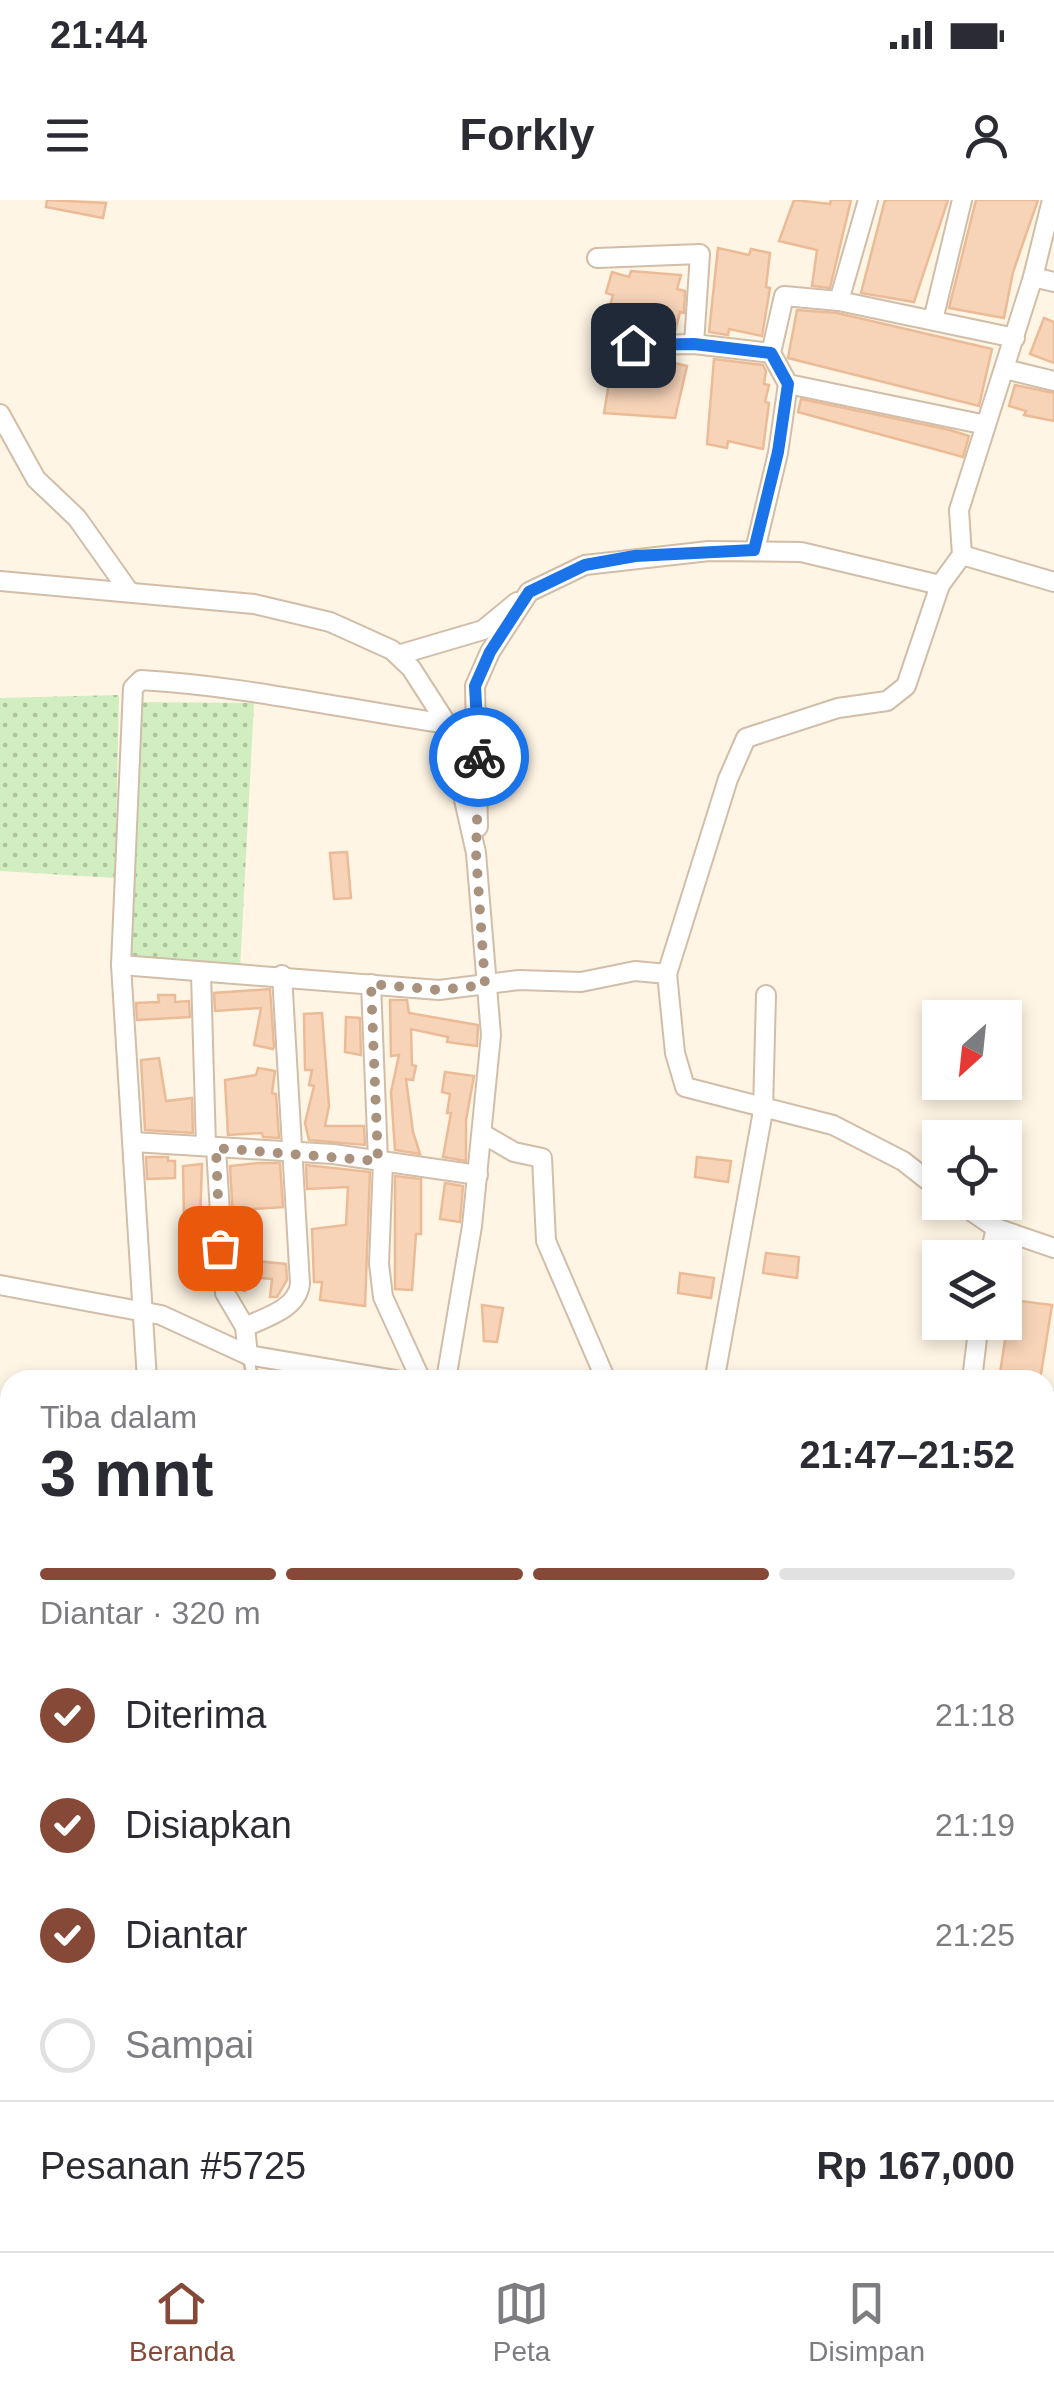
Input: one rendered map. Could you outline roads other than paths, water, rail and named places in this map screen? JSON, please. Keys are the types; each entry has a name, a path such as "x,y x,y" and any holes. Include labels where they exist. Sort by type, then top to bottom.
{"street":[{"path":"839,301 868,200"},
{"path":"933,320 962,200"},
{"path":"922,1176 903,1161 832,1125 763,1111 682,1085 667,974 728,779 746,738 838,708 888,701 906,686 940,584 962,555 959,510 1033,277 1052,200"},
{"path":"597,258 700,254 694,344"},
{"path":"1033,277 1054,282"},
{"path":"754,550 778,452 788,384 771,353 784,296 839,301 1014,338"},
{"path":"602,346 694,344 771,353"},
{"path":"1005,369 1054,381"},
{"path":"788,384 986,425"},
{"path":"0,414 36,478 77,518 128,590"},
{"path":"398,655 483,630 529,592 585,565 635,556 754,550 802,552 940,584"},
{"path":"962,555 1054,582"},
{"path":"0,581 254,604 311,617 367,638 398,655 426,687 448,724 476,853"},
{"path":"448,1370 478,1174 491,1035 476,853 479,749 474,692 490,652 529,592"},
{"path":"146,1370 120,965 127,748 136,682 287,696 448,724"},
{"path":"120,965 439,990 519,980 582,982 636,971 667,974"},
{"path":"201,974 211,1147 226,1293 245,1327 248,1356"},
{"path":"245,1327 278,1312 299,1293 282,975"},
{"path":"371,984 381,1161 379,1264 383,1297 416,1370"},
{"path":"716,1370 763,1111 766,995"},
{"path":"483,1134 514,1152 542,1158 546,1241 602,1370"},
{"path":"133,1142 294,1152 478,1174"},
{"path":"984,1220 996,1228 1054,1248"},
{"path":"994,1240 996,1228"},
{"path":"0,1284 140,1310 170,1318 248,1356 334,1370"},
{"path":"973,1370 977,1340"}],"lane":[{"path":"248,1356 252,1370"}]}
